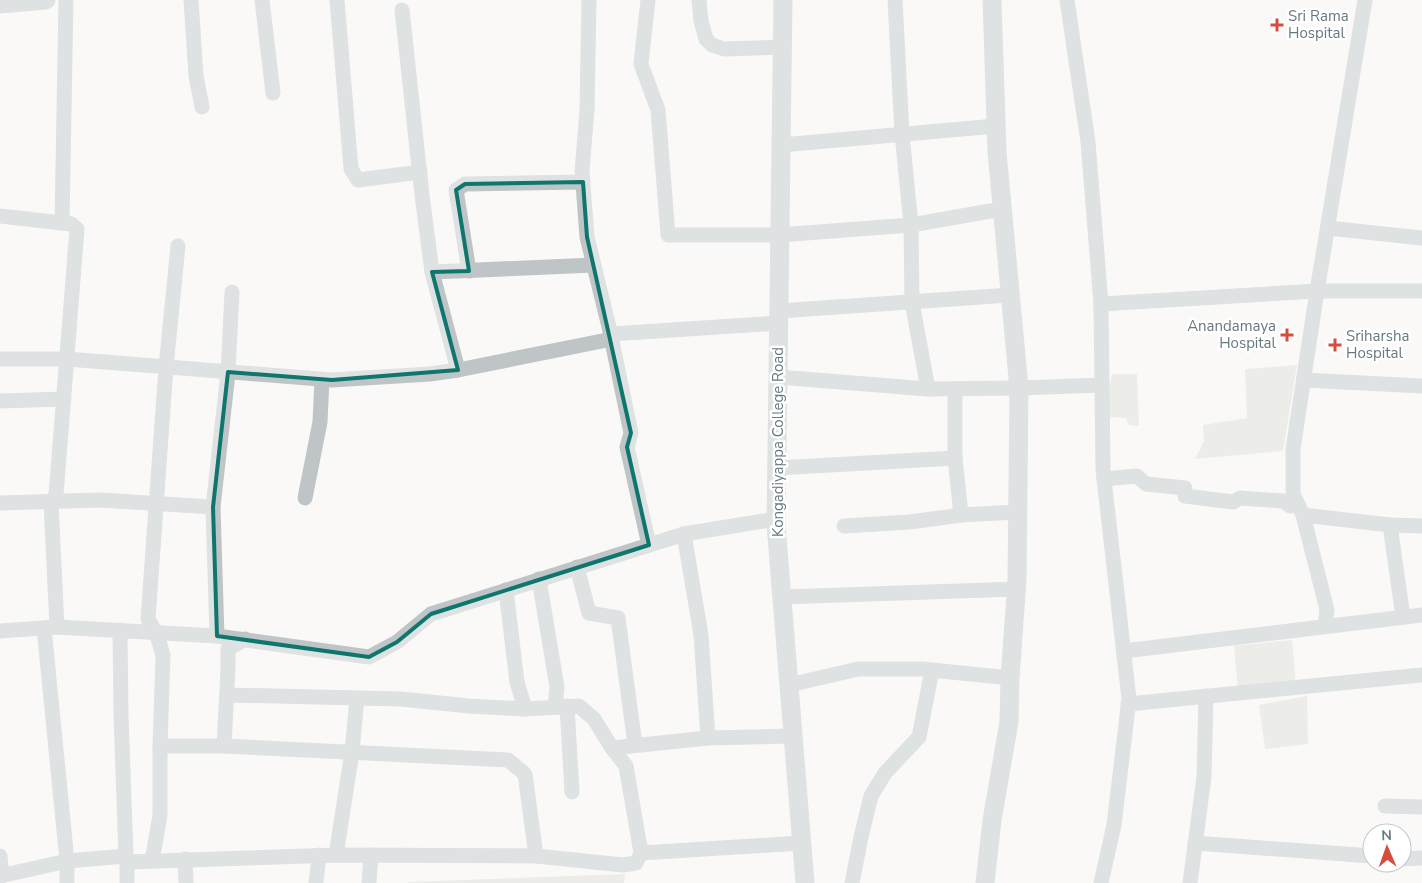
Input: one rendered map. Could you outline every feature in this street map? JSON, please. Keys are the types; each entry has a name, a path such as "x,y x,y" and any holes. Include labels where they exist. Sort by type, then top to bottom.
{"street":[{"path":"8,2 46,0"},
{"path":"66,0 62,222 71,224 77,229 56,495 51,502 51,628 67,883"},
{"path":"191,0 196,76 202,107"},
{"path":"262,0 273,93"},
{"path":"337,0 352,169 358,180 420,172"},
{"path":"589,0 587,110 582,171 587,237 611,337 631,433 626,447 649,545"},
{"path":"648,0 641,64 658,110 668,234 780,235 911,225 1002,209"},
{"path":"699,0 701,21 706,39 712,44 724,49 782,47"},
{"name":"Kongadiyappa College Road","path":"783,0 776,519 805,883"},
{"path":"895,0 902,134 911,225 912,302 928,389"},
{"path":"985,883 992,820 1009,722 1010,678 1017,589 1019,388 997,152 992,0"},
{"path":"1067,0 1088,142 1101,304 1103,470 1129,699 1114,825 1100,883"},
{"path":"1325,626 1327,610 1300,509 1293,494 1294,449 1317,290 1364,0"},
{"path":"402,10 432,272 458,370"},
{"path":"781,145 996,126"},
{"path":"469,271 456,190 465,184 583,182"},
{"path":"0,216 71,224"},
{"path":"1328,228 1422,238"},
{"path":"152,861 160,815 163,655 148,619 166,367 178,246"},
{"path":"432,272 594,266"},
{"path":"1101,304 1317,290 1422,290"},
{"path":"216,636 212,508 228,372 232,292"},
{"path":"0,359 67,359 322,380 430,374 458,370 611,337 912,302 1010,295"},
{"path":"778,377 928,389 1102,385"},
{"path":"305,498 320,422 322,380"},
{"path":"1304,380 1422,386"},
{"path":"955,388 955,458 961,515"},
{"path":"0,401 64,399"},
{"path":"776,468 955,458"},
{"path":"1104,479 1137,476 1146,484 1185,488 1186,496 1233,502 1240,498 1283,501 1290,506 1300,509 1390,525 1422,526"},
{"path":"0,502 100,500 212,508"},
{"path":"844,526 910,522 961,515 1018,512"},
{"path":"0,631 51,628 216,636 369,657 398,642 430,614 684,534 776,519"},
{"path":"1390,525 1403,617"},
{"path":"684,534 701,635 708,738"},
{"path":"577,567 589,613 618,618 635,745"},
{"path":"539,580 561,707 572,792"},
{"path":"782,597 1017,589"},
{"path":"506,590 517,682 524,709"},
{"path":"1124,651 1422,615"},
{"path":"120,630 127,883"},
{"path":"224,746 228,649 245,639"},
{"path":"789,685 858,669 932,670 1010,678"},
{"path":"852,883 860,837 871,796 885,773 919,737 932,670"},
{"path":"1128,704 1422,675"},
{"path":"0,856 8,877 67,861 127,859 152,861 319,855 536,856 623,866 636,863 641,853 626,766 594,719 579,706 524,709 401,699 227,695"},
{"path":"1190,883 1204,777 1206,696"},
{"path":"336,855 352,752 357,698"},
{"path":"612,748 708,738 793,736"},
{"path":"160,746 224,746 508,760 525,774 536,856"},
{"path":"1385,806 1422,807"},
{"path":"641,853 802,843"},
{"path":"1195,843 1362,855"},
{"path":"316,883 319,855"},
{"path":"369,883 371,855"},
{"path":"185,859 186,883"}],"highlighted area":[{"path":"583,182 587,237 631,433 627,447 649,545 431,614 397,642 369,657 217,636 213,507 228,372 332,380 458,370 432,272 469,271 456,190 465,184"}],"shaded area":[{"path":"1297,365 1283,451 1195,459 1204,441 1203,425 1247,418 1245,369"},
{"path":"1112,374 1137,374 1139,426 1129,425 1126,418 1110,417 1108,394"},
{"path":"1292,640 1296,686 1238,690 1234,646"},
{"path":"1307,696 1308,744 1265,749 1259,705"},
{"path":"625,874 624,883 408,883 408,882"}],"place":[{"name":"Sri Rama Hospital","path":"1277,25"},
{"name":"Anandamaya Hospital","path":"1287,335"},
{"name":"Sriharsha Hospital","path":"1335,345"}]}
